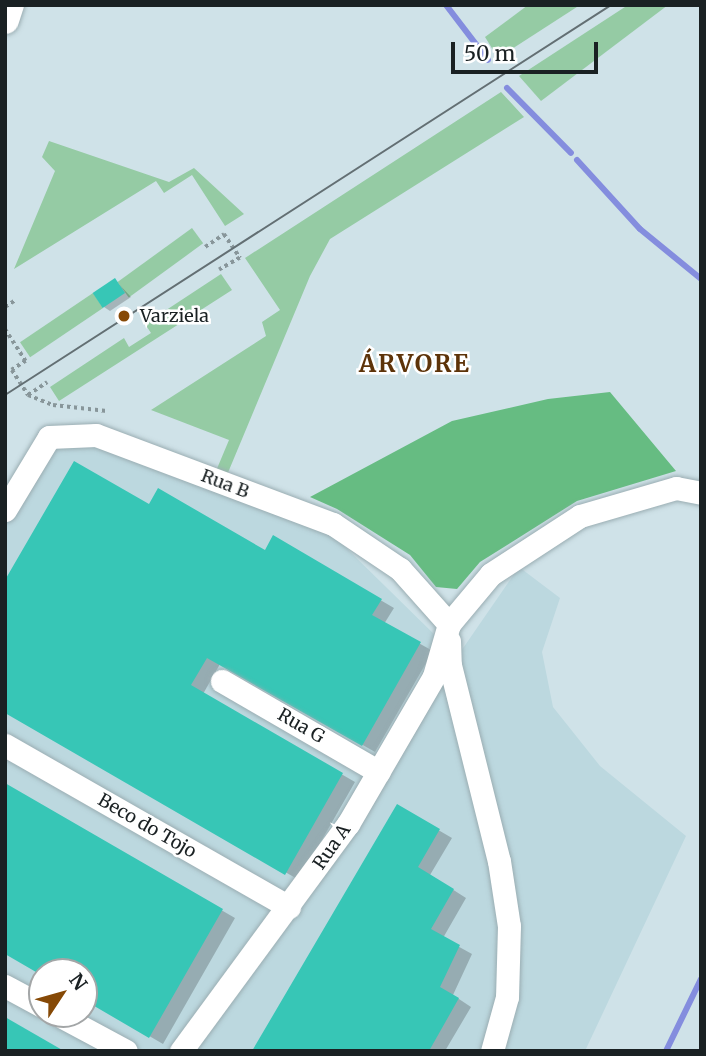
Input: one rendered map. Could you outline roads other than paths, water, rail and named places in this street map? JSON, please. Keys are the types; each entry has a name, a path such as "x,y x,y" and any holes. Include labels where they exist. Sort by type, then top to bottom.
{"main road":[{"path":"5,20 10,5"}],"street":[{"name":"Rua B","path":"5,510 49,437 96,435 333,524 400,569 449,624"},
{"path":"492,1051 507,997 509,926 499,860 450,665 449,624 491,574 580,516 677,488 701,493"},
{"name":"Rua A","path":"181,1051 348,824 434,676 449,624"},
{"name":"Rua G","path":"222,681 379,772"},
{"name":"Beco do Tojo","path":"5,745 289,907"},
{"path":"5,986 28,998"},
{"path":"83,1028 125,1051"}],"waterway":[{"path":"446,5 488,60"},
{"path":"507,88 571,153"},
{"path":"577,160 640,229 701,279"},
{"path":"666,1051 701,979"}],"tram line":[{"path":"5,395 611,5"}],"place":[{"name":"Varziela","path":"124,316"}],"district":[{"name":"ÁRVORE","path":"415,364"}]}
